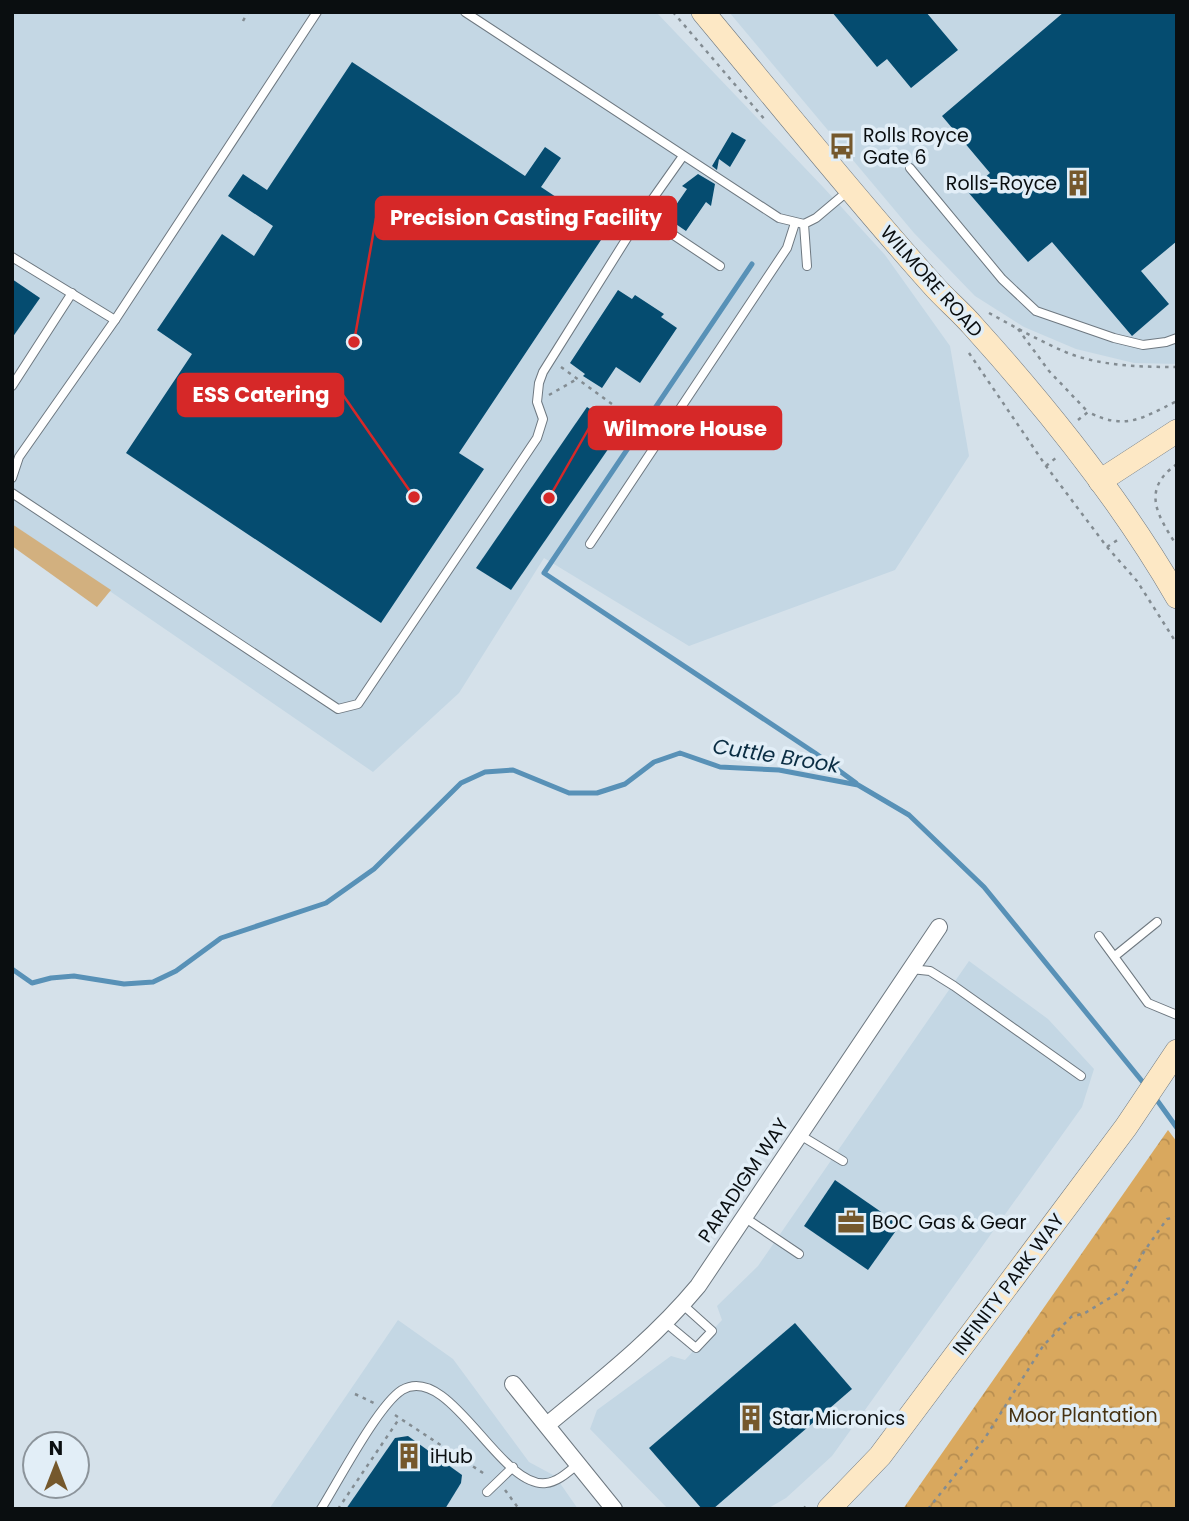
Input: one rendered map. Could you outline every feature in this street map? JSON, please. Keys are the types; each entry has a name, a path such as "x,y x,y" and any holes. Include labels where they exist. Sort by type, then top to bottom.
{"street":[{"name":"WILMORE ROAD","path":"703,12 850,189 933,285 972,325 1100,481"},
{"path":"1177,431 1100,481 1177,597"},
{"name":"PARADIGM WAY","path":"547,1425 666,1323 682,1304 800,1135 939,927"},
{"name":"INFINITY PARK WAY","path":"829,1509 880,1456 1126,1127 1177,1051"},
{"path":"513,1384 614,1509"}],"lane":[{"path":"12,478 19,457 115,320 317,12"},
{"path":"465,12 779,218 800,224 816,218 850,189"},
{"path":"12,493 338,709 358,704 537,438 543,419 537,402 539,383 642,214 683,156"},
{"path":"910,168 1002,279 1036,311 1114,338 1143,345 1177,338"},
{"path":"642,214 720,266"},
{"path":"800,224 807,267"},
{"path":"590,544 787,248 800,224"},
{"path":"12,257 115,320"},
{"path":"12,386 72,293"},
{"path":"1115,956 1157,922"},
{"path":"1099,936 1149,1003 1177,1015"},
{"path":"910,969 930,971 1081,1076"},
{"path":"800,1135 843,1161"},
{"path":"744,1217 799,1254"},
{"path":"666,1323 696,1348 712,1331 682,1304"},
{"path":"321,1509 384,1407 402,1391 416,1386 429,1387 448,1401 513,1468 532,1482 547,1483 562,1477 578,1464"},
{"path":"487,1492 513,1468"}],"path":[{"path":"243,21 248,12"},
{"path":"980,309 1065,352 1144,367 1177,367"},
{"path":"1015,327 1049,370 1088,412 1109,422 1131,422 1177,401"},
{"path":"967,351 1046,466 1107,547 1137,581 1177,644"},
{"path":"551,361 652,433"},
{"path":"537,402 577,379"},
{"path":"1046,466 1066,450 1063,435 1065,429 1088,412"},
{"path":"1177,464 1163,476 1154,503 1177,546"},
{"path":"928,1509 985,1438 1043,1346 1071,1317 1086,1313 1123,1290 1145,1250 1167,1219 1177,1217"},
{"path":"355,1394 384,1407 498,1482 519,1509"},
{"path":"338,1509 399,1418"}],"shaded area":[{"path":"12,12 656,12 885,255 950,346 969,456 895,570 689,646 544,558 459,693 373,772 12,524"},
{"name":"Rolls-Royce","path":"729,12 1177,12 1177,364 1134,363 1076,349 1024,327 975,296 914,233"},
{"path":"12,524 111,590 97,607 12,546"},
{"path":"969,961 1048,1019 1094,1069 1082,1107 832,1456 786,1498 767,1509 668,1509 590,1429 597,1410 671,1356 685,1360 722,1320 717,1306 758,1266"},
{"path":"398,1320 453,1359 529,1462 555,1476 578,1509 269,1509"}],"green space":[{"name":"Moor Plantation","path":"1168,1130 1177,1142 1177,1509 903,1509"}],"building":[{"path":"832,12 926,12 958,50 911,88 887,59 877,67"},
{"name":"Rolls-Royce","path":"1064,12 1177,12 1177,241 1141,271 1169,304 1132,336 1052,242 1028,262 968,192 990,173 942,116"},
{"path":"352,62 525,176 545,147 561,158 541,187 607,231 459,453 484,469 381,623 126,453 192,354 157,330 222,234 254,256 273,226 228,196 243,174 267,190"},
{"path":"732,132 746,140 730,167 719,159 717,170 712,166"},
{"path":"698,174 715,184 711,206 706,202 686,231 667,218 687,189 682,186"},
{"path":"12,279 40,298 12,338"},
{"path":"618,290 632,299 635,295 664,314 661,317 677,328 640,383 616,367 602,388 583,376 585,374 570,363"},
{"path":"587,407 622,429 511,590 476,568"},
{"path":"835,1180 900,1225 868,1270 804,1226"},
{"name":"Star Micronics","path":"795,1323 852,1389 713,1509 702,1509 649,1448"},
{"name":"iHub","path":"408,1436 462,1475 461,1483 445,1509 346,1509 395,1438"}],"waterway":[{"path":"752,264 544,573 856,783"},
{"name":"Cuttle Brook","path":"12,969 32,983 74,976 124,984 153,982 176,971 221,938 326,903 374,869 461,783 485,772 513,770 569,793 597,793 625,784 654,762 680,753 720,767 779,770 858,785 909,815 984,887 1146,1086"},
{"name":"Cuttle Brook","path":"1154,1096 1177,1128"}],"place":[{"name":"Rolls Royce Gate 6","path":"842,146"},
{"name":"Rolls-Royce","path":"1078,183"},
{"name":"Precision Casting Facility","path":"354,342"},
{"name":"ESS Catering","path":"414,497"},
{"name":"Wilmore House","path":"549,498"},
{"name":"BOC Gas & Gear","path":"851,1222"},
{"name":"Star Micronics","path":"751,1418"},
{"name":"iHub","path":"409,1456"}]}
